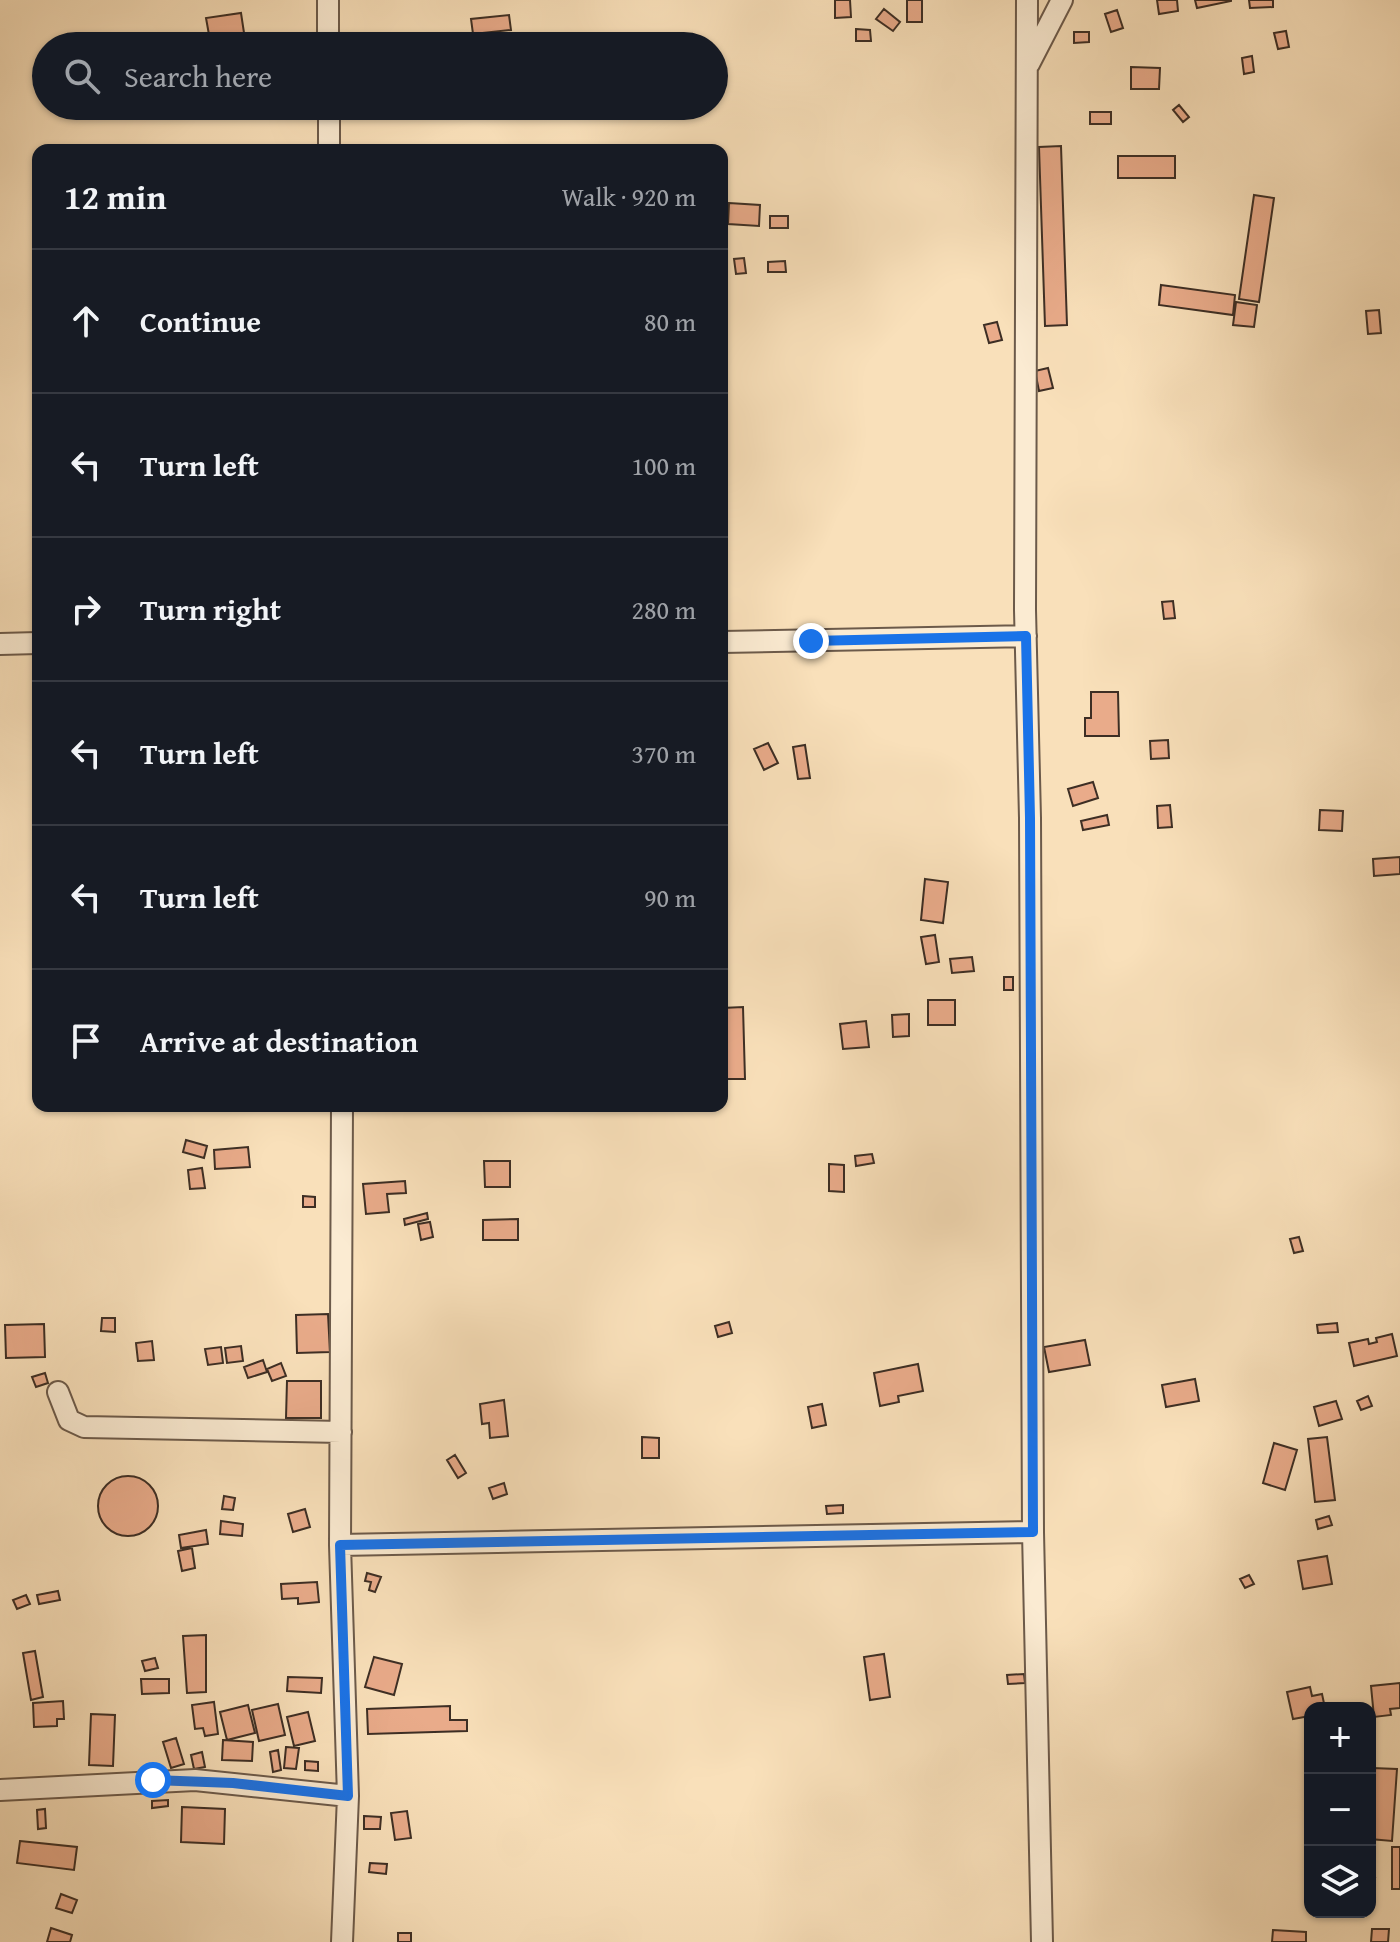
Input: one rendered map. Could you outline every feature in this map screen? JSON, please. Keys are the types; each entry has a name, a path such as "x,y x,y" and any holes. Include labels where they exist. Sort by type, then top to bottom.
{"street":[{"path":"328,0 328,32"},
{"path":"1027,0 1026,636 1030,818 1033,1532 1042,1942"},
{"path":"1028,65 1062,0"},
{"path":"329,120 329,144"},
{"path":"728,642 1026,636"},
{"path":"0,644 32,643"},
{"path":"342,1112 340,1545 348,1796 342,1942"},
{"path":"58,1392 69,1420 84,1427 341,1432"},
{"path":"340,1545 1033,1532"},
{"path":"0,1790 195,1780 348,1796"}],"building":[{"path":"835,0 850,0 851,17 835,18"},
{"path":"907,0 922,0 922,22 907,22"},
{"path":"1157,0 1177,0 1178,11 1159,14"},
{"path":"1195,0 1231,0 1231,1 1197,8"},
{"path":"1249,0 1273,0 1273,7 1250,8"},
{"path":"884,9 900,22 893,31 876,19"},
{"path":"1117,10 1123,28 1111,32 1105,14"},
{"path":"241,13 244,32 208,32 206,18"},
{"path":"509,15 511,30 473,32 471,19"},
{"path":"856,29 870,30 871,41 856,41"},
{"path":"1286,31 1289,47 1278,49 1274,33"},
{"path":"1074,32 1089,32 1089,42 1074,43"},
{"path":"1252,56 1254,72 1244,74 1242,58"},
{"path":"1131,67 1160,68 1159,89 1131,89"},
{"path":"1179,105 1189,117 1183,122 1173,110"},
{"path":"1090,112 1111,112 1111,124 1090,124"},
{"path":"1061,146 1067,325 1045,326 1039,147"},
{"path":"1118,156 1175,156 1175,178 1118,178"},
{"path":"1254,195 1274,198 1259,302 1239,299"},
{"path":"729,203 760,205 759,226 728,224"},
{"path":"770,216 788,216 788,228 770,228"},
{"path":"744,258 746,273 736,274 734,259"},
{"path":"785,261 786,272 768,272 768,262"},
{"path":"1161,285 1235,295 1233,315 1159,305"},
{"path":"1236,302 1257,305 1254,327 1233,325"},
{"path":"1379,310 1381,333 1368,334 1366,311"},
{"path":"997,322 1002,340 989,343 984,325"},
{"path":"1048,368 1053,388 1039,391 1035,371"},
{"path":"1173,601 1175,618 1164,619 1162,602"},
{"path":"1091,692 1118,692 1119,736 1085,736 1085,718 1091,718"},
{"path":"1168,740 1169,758 1151,759 1150,741"},
{"path":"768,743 778,763 764,770 754,749"},
{"path":"805,745 810,778 798,779 793,747"},
{"path":"1093,782 1098,798 1073,806 1068,789"},
{"path":"1170,805 1172,827 1158,828 1157,806"},
{"path":"1320,810 1343,811 1342,831 1319,830"},
{"path":"1107,815 1109,825 1083,830 1081,821"},
{"path":"1400,857 1400,874 1374,876 1373,859"},
{"path":"925,879 948,882 943,923 921,920"},
{"path":"935,935 939,962 926,964 921,937"},
{"path":"972,957 974,971 952,973 950,959"},
{"path":"1004,977 1013,977 1013,990 1004,990"},
{"path":"928,1000 955,1000 955,1025 928,1025"},
{"path":"743,1007 745,1079 728,1079 728,1008"},
{"path":"909,1014 909,1036 893,1037 892,1015"},
{"path":"866,1021 869,1047 843,1049 840,1024"},
{"path":"186,1140 207,1146 204,1158 183,1152"},
{"path":"248,1147 250,1167 215,1169 214,1150"},
{"path":"872,1154 874,1163 856,1166 855,1156"},
{"path":"484,1161 510,1161 510,1187 485,1187"},
{"path":"829,1164 844,1165 844,1192 829,1191"},
{"path":"202,1168 205,1188 190,1189 188,1170"},
{"path":"405,1181 406,1193 387,1194 389,1212 366,1214 363,1184"},
{"path":"303,1196 315,1197 315,1207 303,1207"},
{"path":"427,1213 428,1219 405,1225 404,1219"},
{"path":"518,1219 518,1240 483,1240 483,1220"},
{"path":"430,1222 433,1237 421,1240 418,1224"},
{"path":"1299,1237 1303,1251 1294,1253 1290,1239"},
{"path":"328,1314 330,1352 297,1353 296,1315"},
{"path":"102,1318 115,1318 115,1332 101,1331"},
{"path":"729,1322 732,1333 718,1337 715,1326"},
{"path":"1337,1323 1338,1332 1318,1333 1317,1325"},
{"path":"44,1324 45,1357 6,1358 5,1325"},
{"path":"1392,1334 1397,1356 1354,1366 1349,1343 1368,1339 1369,1344 1377,1342 1376,1338"},
{"path":"1085,1340 1090,1365 1049,1372 1044,1347"},
{"path":"152,1341 154,1360 138,1361 136,1343"},
{"path":"241,1346 243,1361 227,1363 225,1348"},
{"path":"221,1347 223,1363 208,1365 205,1349"},
{"path":"263,1360 267,1372 248,1378 244,1367"},
{"path":"281,1363 286,1376 272,1381 267,1369"},
{"path":"918,1364 923,1391 898,1396 899,1402 880,1406 874,1373"},
{"path":"45,1373 48,1383 36,1387 32,1377"},
{"path":"1195,1379 1199,1401 1166,1407 1162,1385"},
{"path":"287,1381 321,1381 321,1418 286,1418"},
{"path":"1368,1396 1372,1406 1361,1410 1357,1401"},
{"path":"504,1400 508,1436 490,1438 489,1423 482,1424 480,1404"},
{"path":"1336,1401 1342,1419 1319,1426 1314,1407"},
{"path":"822,1404 826,1425 812,1428 808,1407"},
{"path":"642,1437 659,1438 659,1458 642,1458"},
{"path":"1327,1437 1335,1500 1315,1502 1308,1439"},
{"path":"1274,1443 1297,1450 1285,1490 1263,1483"},
{"path":"455,1455 466,1473 458,1478 447,1460"},
{"path":"128,1476 149,1485 158,1506 149,1527 128,1536 107,1527 98,1506 107,1485"},
{"path":"504,1483 507,1494 493,1499 489,1488"},
{"path":"224,1496 235,1498 233,1510 222,1509"},
{"path":"843,1505 843,1513 827,1514 826,1506"},
{"path":"305,1509 310,1527 293,1532 288,1514"},
{"path":"1329,1516 1332,1525 1318,1529 1316,1520"},
{"path":"221,1521 243,1524 242,1536 220,1534"},
{"path":"206,1530 208,1544 181,1548 179,1535"},
{"path":"192,1548 195,1568 182,1571 178,1551"},
{"path":"1327,1556 1332,1584 1303,1589 1298,1561"},
{"path":"367,1573 381,1577 375,1592 369,1590 371,1582 365,1581"},
{"path":"1249,1575 1254,1584 1245,1588 1240,1579"},
{"path":"317,1582 319,1602 298,1604 298,1598 282,1599 281,1584"},
{"path":"58,1591 60,1600 39,1604 37,1595"},
{"path":"26,1595 30,1604 17,1609 13,1600"},
{"path":"206,1635 206,1692 187,1693 183,1636"},
{"path":"35,1651 43,1697 31,1700 23,1653"},
{"path":"884,1654 890,1697 870,1700 864,1657"},
{"path":"374,1657 402,1664 394,1695 365,1687"},
{"path":"155,1658 158,1668 145,1671 142,1661"},
{"path":"1024,1674 1025,1683 1008,1684 1007,1675"},
{"path":"288,1677 322,1678 321,1693 287,1691"},
{"path":"141,1679 169,1679 169,1693 142,1694"},
{"path":"1400,1683 1400,1708 1390,1709 1391,1715 1376,1717 1371,1686"},
{"path":"1310,1687 1312,1696 1322,1694 1324,1702 1304,1702 1304,1717 1293,1719 1287,1692"},
{"path":"63,1701 64,1719 57,1719 57,1726 34,1727 33,1703"},
{"path":"214,1702 218,1734 205,1736 203,1728 195,1729 192,1705"},
{"path":"278,1704 285,1735 259,1741 252,1710"},
{"path":"248,1705 255,1733 227,1740 220,1712"},
{"path":"450,1706 450,1720 467,1720 467,1731 368,1734 367,1709"},
{"path":"308,1712 315,1741 294,1746 287,1717"},
{"path":"91,1714 115,1715 113,1766 89,1765"},
{"path":"176,1738 184,1764 171,1768 163,1742"},
{"path":"223,1740 253,1742 252,1761 222,1760"},
{"path":"286,1747 299,1748 296,1769 284,1768"},
{"path":"278,1750 281,1770 273,1772 270,1752"},
{"path":"202,1752 205,1767 194,1769 191,1755"},
{"path":"305,1761 318,1762 318,1771 305,1770"},
{"path":"1376,1768 1397,1769 1392,1841 1376,1840"},
{"path":"168,1800 168,1806 152,1808 152,1801"},
{"path":"182,1807 225,1809 224,1844 181,1842"},
{"path":"45,1809 46,1828 38,1829 37,1810"},
{"path":"407,1811 411,1838 395,1840 391,1813"},
{"path":"364,1816 381,1817 380,1829 364,1829"},
{"path":"20,1841 77,1847 74,1870 17,1863"},
{"path":"1392,1847 1400,1847 1400,1889 1392,1889"},
{"path":"370,1863 387,1864 386,1874 369,1872"},
{"path":"61,1894 77,1900 72,1913 56,1908"},
{"path":"51,1928 72,1935 70,1942 47,1942"},
{"path":"1372,1929 1389,1929 1388,1942 1371,1942"},
{"path":"1273,1930 1306,1932 1306,1942 1272,1942"},
{"path":"398,1933 411,1933 411,1942 398,1942"}],"route":[{"path":"153,1780 233,1783 348,1796 340,1545 1033,1532 1030,818 1026,636 811,641"}]}
